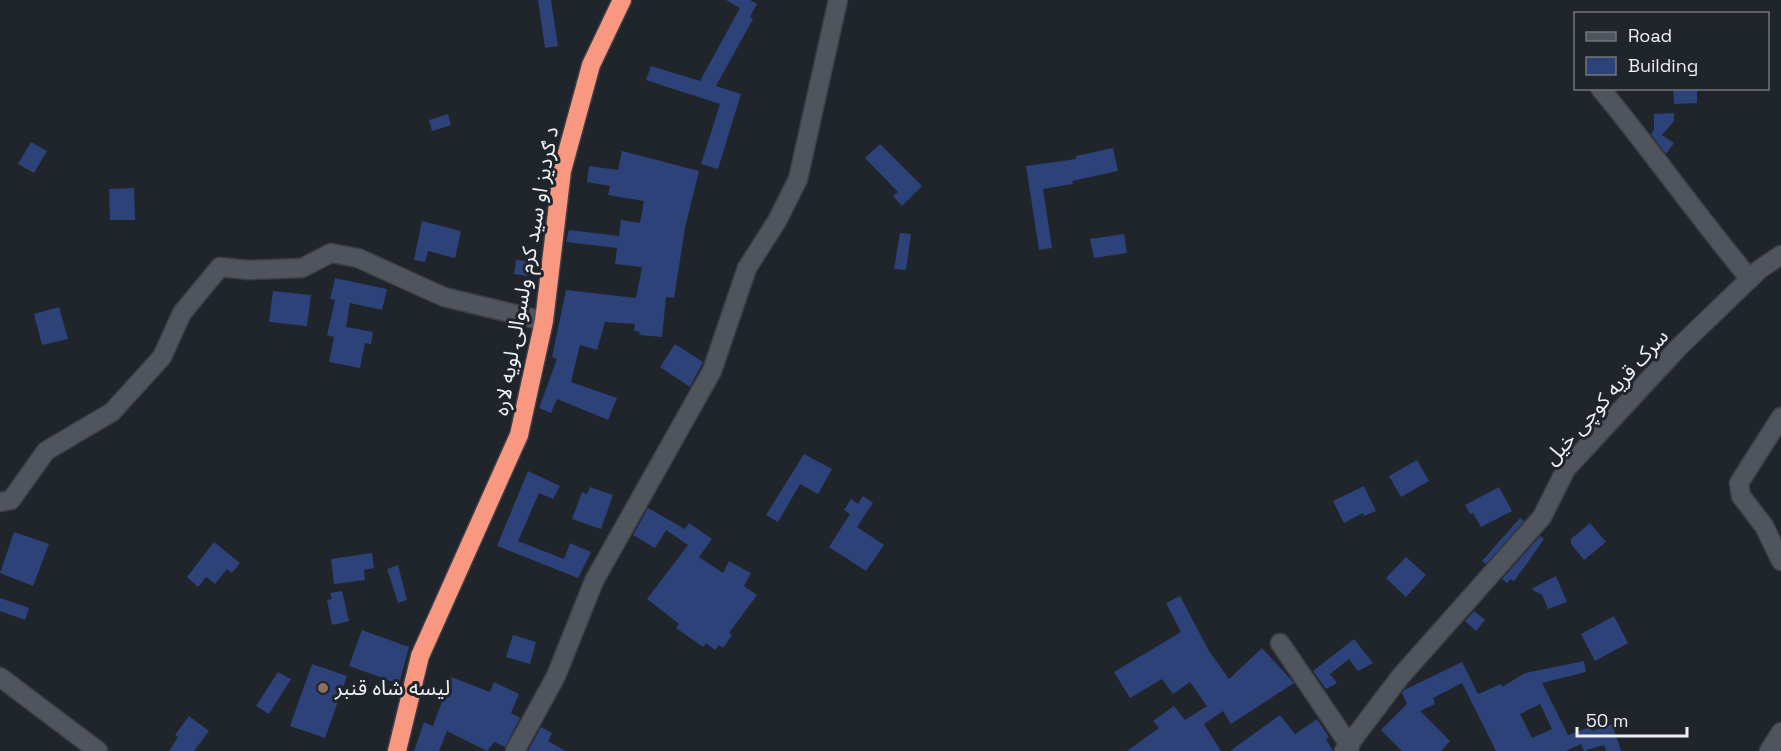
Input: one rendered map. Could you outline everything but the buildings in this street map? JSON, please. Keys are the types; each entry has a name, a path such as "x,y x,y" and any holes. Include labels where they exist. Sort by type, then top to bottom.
{"highway":[{"name":"د ګردیز او سید کرم ولسوالۍ لویه لاره","path":"397,751 420,656 519,435 544,321 562,171 591,66 622,0"}],"street":[{"path":"515,751 556,676 594,581 712,371 747,268 777,222 798,179 838,0"},
{"path":"1602,90 1635,130 1692,210 1750,279"},
{"path":"0,502 11,500 46,451 112,412 162,357 182,313 220,267 248,270 302,268 331,253 377,265 444,297 544,321"},
{"name":"سرک قریه کوچی خیل","path":"1347,748 1400,677 1542,517 1566,469 1679,347 1750,279 1781,255"},
{"path":"1781,417 1739,483 1742,496 1764,526 1781,561"},
{"path":"1281,643 1347,748"},
{"path":"0,677 88,747"},
{"path":"1769,751 1781,732"}],"place":[{"name":"لیسه شاه قنبر","path":"323,688"}]}
